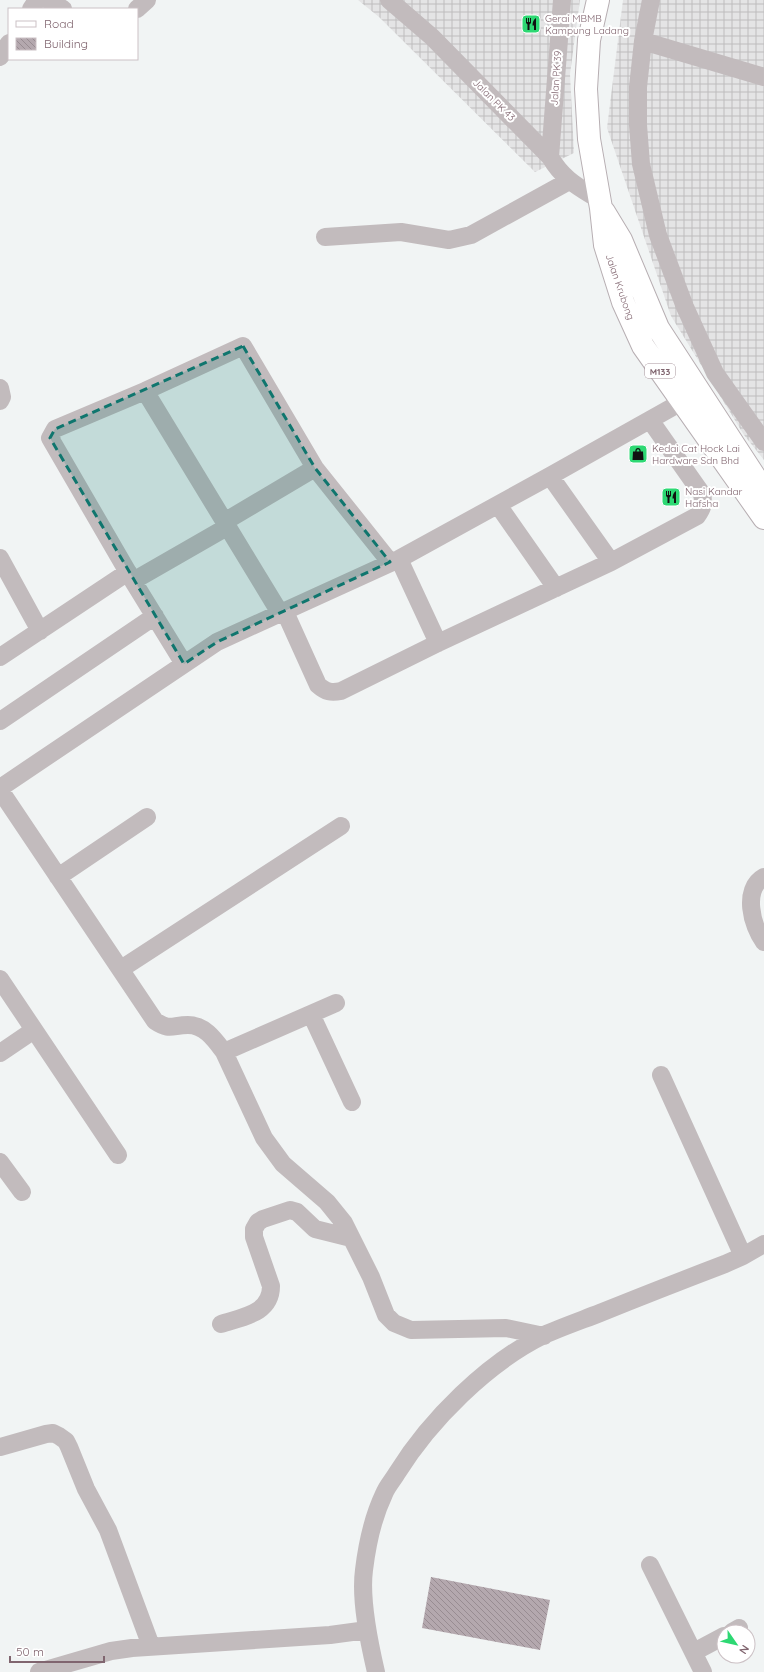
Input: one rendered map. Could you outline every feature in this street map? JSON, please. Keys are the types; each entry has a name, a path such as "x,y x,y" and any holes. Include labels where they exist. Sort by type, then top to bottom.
{"main road":[{"name":"Jalan Krubong","path":"598,0 589,40 586,89 589,139 600,203 621,240 658,328 691,397 763,515"},
{"name":"Jalan Krubong","path":"691,397 744,460 764,491"},
{"path":"744,460 764,474"}],"street":[{"path":"48,0 61,8"},
{"path":"138,8 147,0"},
{"name":"Jalan PK 43","path":"389,0 432,37 550,156 555,165 569,181 600,203"},
{"name":"Jalan PK 39","path":"550,156 562,0"},
{"path":"651,0 643,41 638,87 638,125 642,164 658,235 685,307 715,373 764,442"},
{"path":"643,41 764,77"},
{"path":"0,57 8,45"},
{"path":"325,237 402,232 438,240 460,239 471,235 569,181"},
{"path":"184,664 130,577 50,438 55,429 145,391 243,346 315,468 395,560 438,642"},
{"path":"145,391 282,613 318,685 324,691 332,693 341,691 438,642 611,562 698,516 703,509 704,502 702,494 650,420"},
{"path":"544,1336 506,1328 411,1330 394,1323 386,1314 371,1277 344,1223 327,1202 283,1164 264,1138 224,1052 213,1037 195,1026 187,1025 171,1028 163,1027 155,1021 58,877 2,783 217,642 395,560 498,505 691,397"},
{"path":"0,657 130,577 226,524 315,468"},
{"path":"550,476 611,562"},
{"path":"498,505 556,588"},
{"path":"0,558 40,631"},
{"path":"0,721 155,616"},
{"path":"58,877 147,817"},
{"path":"121,970 341,826"},
{"path":"764,877 754,888 750,906 754,924 764,942"},
{"path":"0,979 118,1155"},
{"path":"224,1052 336,1003"},
{"path":"311,1014 352,1102"},
{"path":"0,1052 34,1030"},
{"path":"661,1075 743,1256"},
{"path":"0,1162 22,1192"},
{"path":"221,1324 254,1313 268,1302 271,1294 271,1286 254,1236 254,1229 258,1222 290,1210 297,1212 315,1229 352,1238"},
{"path":"376,1672 367,1630 364,1572 374,1520 384,1493 407,1457 434,1422 466,1390 506,1359 544,1336 743,1256 764,1244"},
{"path":"0,1447 53,1433 66,1441 86,1489 108,1530 151,1646"},
{"path":"650,1565 694,1652 699,1671"},
{"path":"39,1672 92,1664 111,1651 151,1646 330,1635 367,1630"},
{"path":"694,1652 716,1640"}],"highlighted area":[{"path":"243,346 315,468 390,562 217,642 184,664 50,438 55,429"}],"shaded area":[{"path":"358,0 580,0 570,74 574,153 535,172 379,17"},
{"path":"623,0 764,0 764,460 744,435 671,316 607,128"}],"building":[{"path":"431,1577 550,1600 540,1650 422,1628"}],"place":[{"name":"Gerai MBMB Kampung Ladang","path":"531,24"},
{"name":"Kedai Cat Hock Lai Hardware Sdn Bhd","path":"638,454"},
{"name":"Nasi Kandar Hafsha","path":"671,497"}]}
